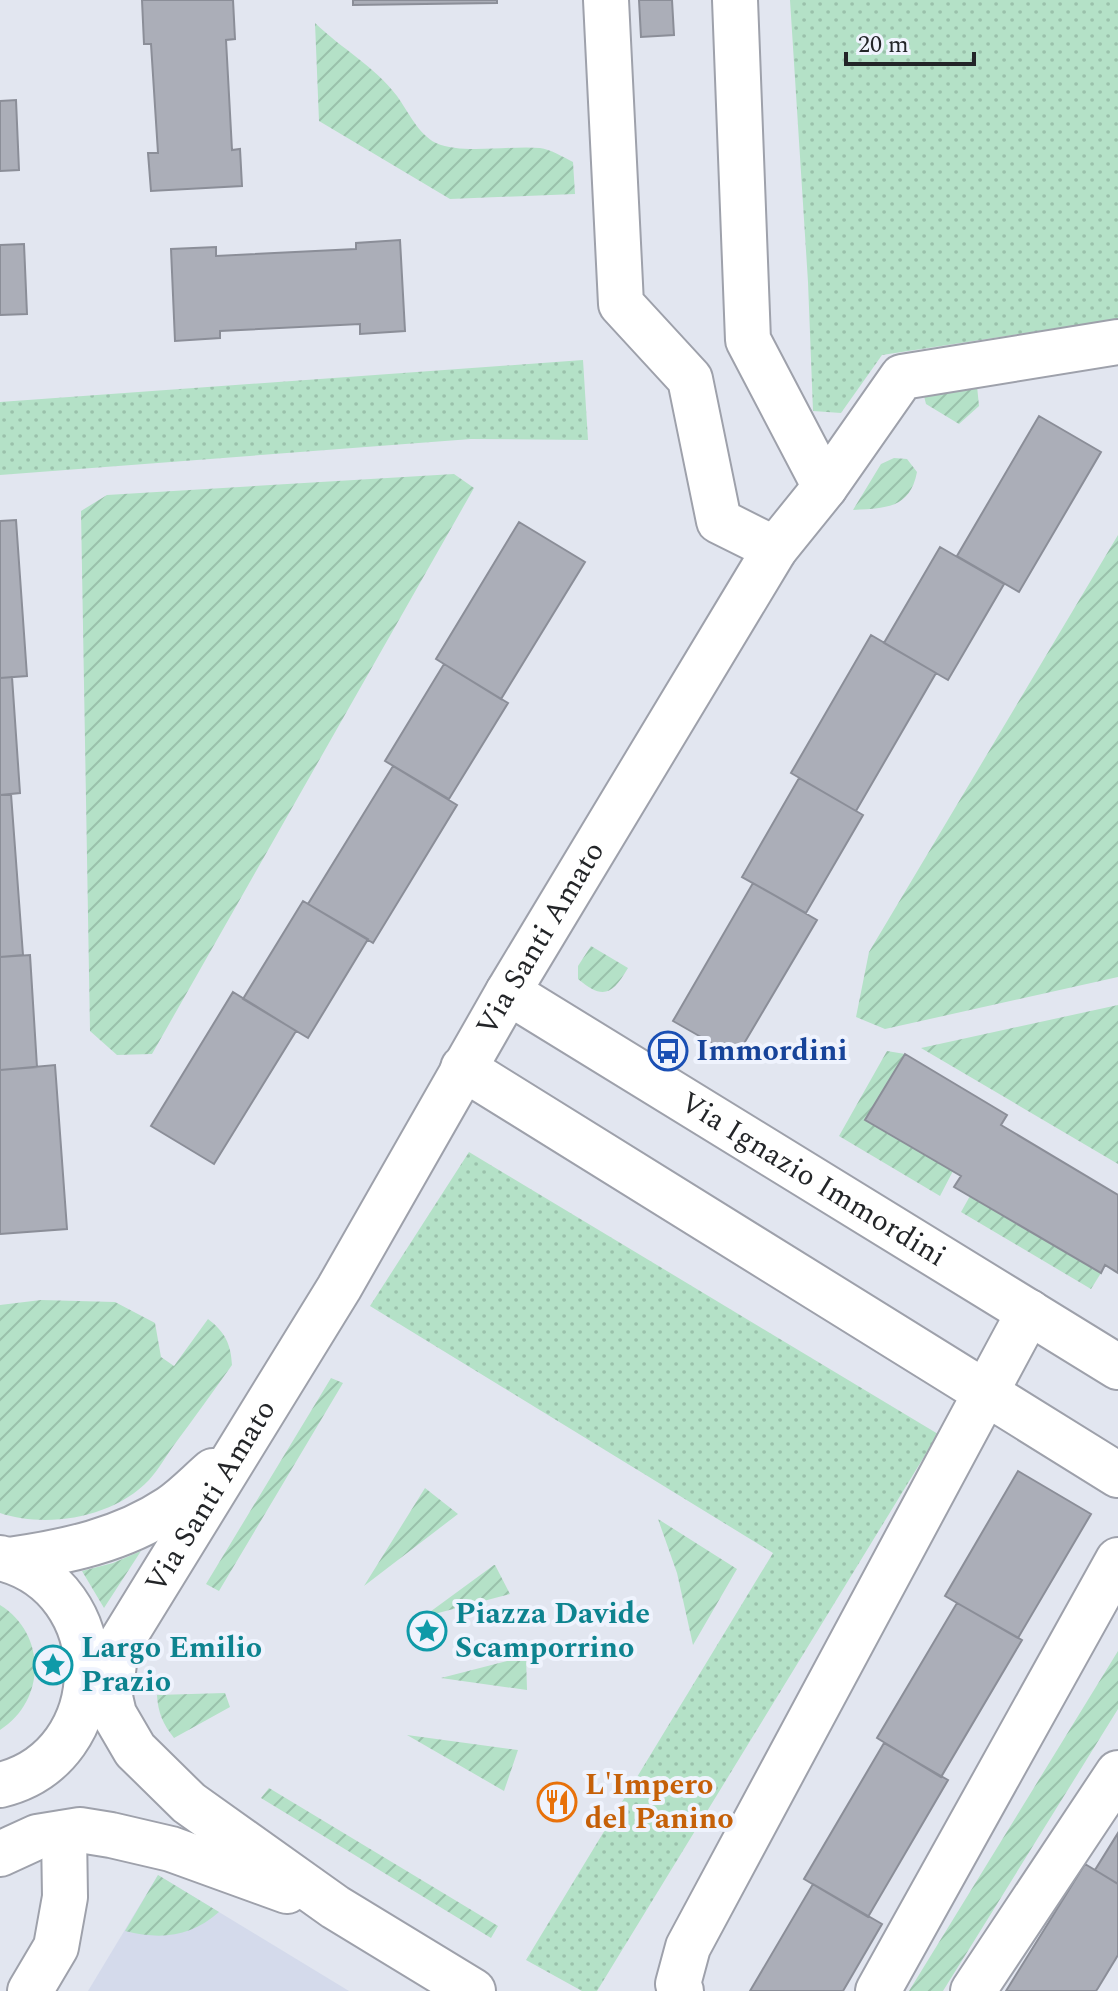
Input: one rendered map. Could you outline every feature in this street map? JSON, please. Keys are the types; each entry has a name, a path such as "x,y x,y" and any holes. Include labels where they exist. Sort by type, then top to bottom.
{"street":[{"path":"606,0 621,304 690,379 719,521 775,549"},
{"path":"735,0 748,340 825,487"},
{"path":"690,379 748,340"},
{"name":"Via Santi Amato","path":"9,1793 12,1782 41,1767 65,1743 77,1724 100,1677 339,1288 463,1068 775,549 825,487 902,377 1118,342"},
{"name":"Via Ignazio Immordini","path":"508,992 1118,1367"},
{"path":"463,1068 1118,1475"},
{"path":"681,1991 678,1984 688,1947 1029,1312"},
{"path":"4,1559 62,1552 126,1531 171,1508 248,1440"},
{"path":"4,1559 35,1573 57,1592 74,1616 135,1750 189,1803 335,1907 473,1991"},
{"path":"878,1991 1118,1560"},
{"path":"973,1991 1118,1773"},
{"path":"0,1841 9,1793 111,1835"},
{"path":"0,1854 37,1837 80,1830 171,1849 335,1907"},
{"path":"30,1991 56,1947 65,1897 64,1833"}],"shaded area":[{"path":"158,1875 349,1991 88,1991"}],"green space":[{"path":"790,0 1118,0 1118,319 882,355 841,413 813,411"},
{"path":"315,23 388,85 419,128 436,143 459,148 528,147 548,150 573,162 575,194 450,199 319,121"},
{"path":"583,360 588,440 471,439 0,475 0,402"},
{"path":"977,386 979,406 959,424 926,404 923,392"},
{"path":"894,458 907,459 917,472 909,493 902,500 885,507 853,510 881,464"},
{"path":"454,474 474,488 152,1054 117,1055 90,1031 81,511 107,495"},
{"path":"1118,535 1118,977 885,1029 856,1017 869,952"},
{"path":"591,946 628,968 617,984 606,992 594,990 578,979 578,966"},
{"path":"1118,1005 1118,1164 921,1048"},
{"path":"887,1051 905,1054 866,1120 953,1171 940,1196 839,1136"},
{"path":"469,1152 938,1434 597,1991 582,1991 526,1960 773,1553 370,1306"},
{"path":"970,1196 1101,1273 1091,1289 961,1212"},
{"path":"41,1300 115,1302 155,1323 161,1357 174,1366 208,1319 226,1339 232,1365 156,1471 135,1493 99,1511 39,1520 0,1513 0,1305"},
{"path":"331,1378 343,1383 219,1591 206,1584"},
{"path":"425,1488 458,1514 364,1586"},
{"path":"658,1519 737,1569 693,1645 677,1573"},
{"path":"141,1551 104,1608 82,1571"},
{"path":"494,1565 510,1594 423,1617"},
{"path":"0,1605 26,1633 33,1650 35,1668 33,1685 26,1702 0,1730"},
{"path":"1118,1651 1118,1709 943,1991 909,1991"},
{"path":"526,1656 527,1690 441,1678"},
{"path":"225,1693 230,1707 174,1738 160,1713 157,1695"},
{"path":"407,1735 518,1750 504,1791"},
{"path":"269,1788 498,1926 491,1938 261,1798"},
{"path":"158,1875 219,1912 198,1927 175,1934 163,1936 125,1931"}],"building":[{"path":"142,0 233,0 235,39 226,40 232,150 240,149 242,186 151,191 148,153 158,153 151,44 144,44"},
{"path":"353,0 497,0 497,3 353,5"},
{"path":"639,0 672,0 674,35 641,37"},
{"path":"16,100 19,170 0,171 0,101"},
{"path":"400,240 405,331 360,334 360,324 220,331 220,338 175,341 171,249 216,247 216,256 356,249 356,243"},
{"path":"24,244 27,314 0,315 0,245"},
{"path":"1039,416 1101,452 1019,592 957,556"},
{"path":"16,520 27,676 0,678 0,521"},
{"path":"519,522 585,562 501,699 436,659"},
{"path":"940,547 1004,584 948,680 884,643"},
{"path":"871,635 936,673 856,811 791,773"},
{"path":"444,664 508,703 449,799 385,761"},
{"path":"12,677 20,793 0,795 0,678"},
{"path":"393,766 457,805 373,943 308,904"},
{"path":"799,778 863,815 806,913 742,877"},
{"path":"11,794 23,955 0,957 0,795"},
{"path":"753,883 817,920 736,1057 673,1021"},
{"path":"303,901 368,939 308,1038 243,999"},
{"path":"30,955 37,1067 0,1070 0,957"},
{"path":"233,992 296,1031 214,1164 151,1126"},
{"path":"905,1054 1007,1115 1001,1125 1118,1195 1118,1273 1105,1265 1101,1273 954,1187 961,1176 865,1120"},
{"path":"55,1065 67,1229 0,1234 0,1070"},
{"path":"1018,1471 1091,1514 1018,1638 945,1596"},
{"path":"957,1603 1022,1640 941,1777 877,1738"},
{"path":"884,1743 948,1780 868,1917 804,1879"},
{"name":"L'Impero del Panino","path":"553,1791 564,1793 568,1803 561,1812 551,1811 546,1801"},
{"path":"1118,1833 1118,1884 1095,1870"},
{"path":"1085,1864 1118,1884 1118,1955 1098,1988 1096,1991 1006,1991"},
{"path":"813,1884 882,1924 843,1991 750,1991"}],"place":[{"name":"Immordini","path":"668,1051"},
{"name":"Piazza Davide Scamporrino","path":"427,1631"},
{"name":"Largo Emilio Prazio","path":"53,1665"},
{"name":"L'Impero del Panino","path":"557,1802"}]}
